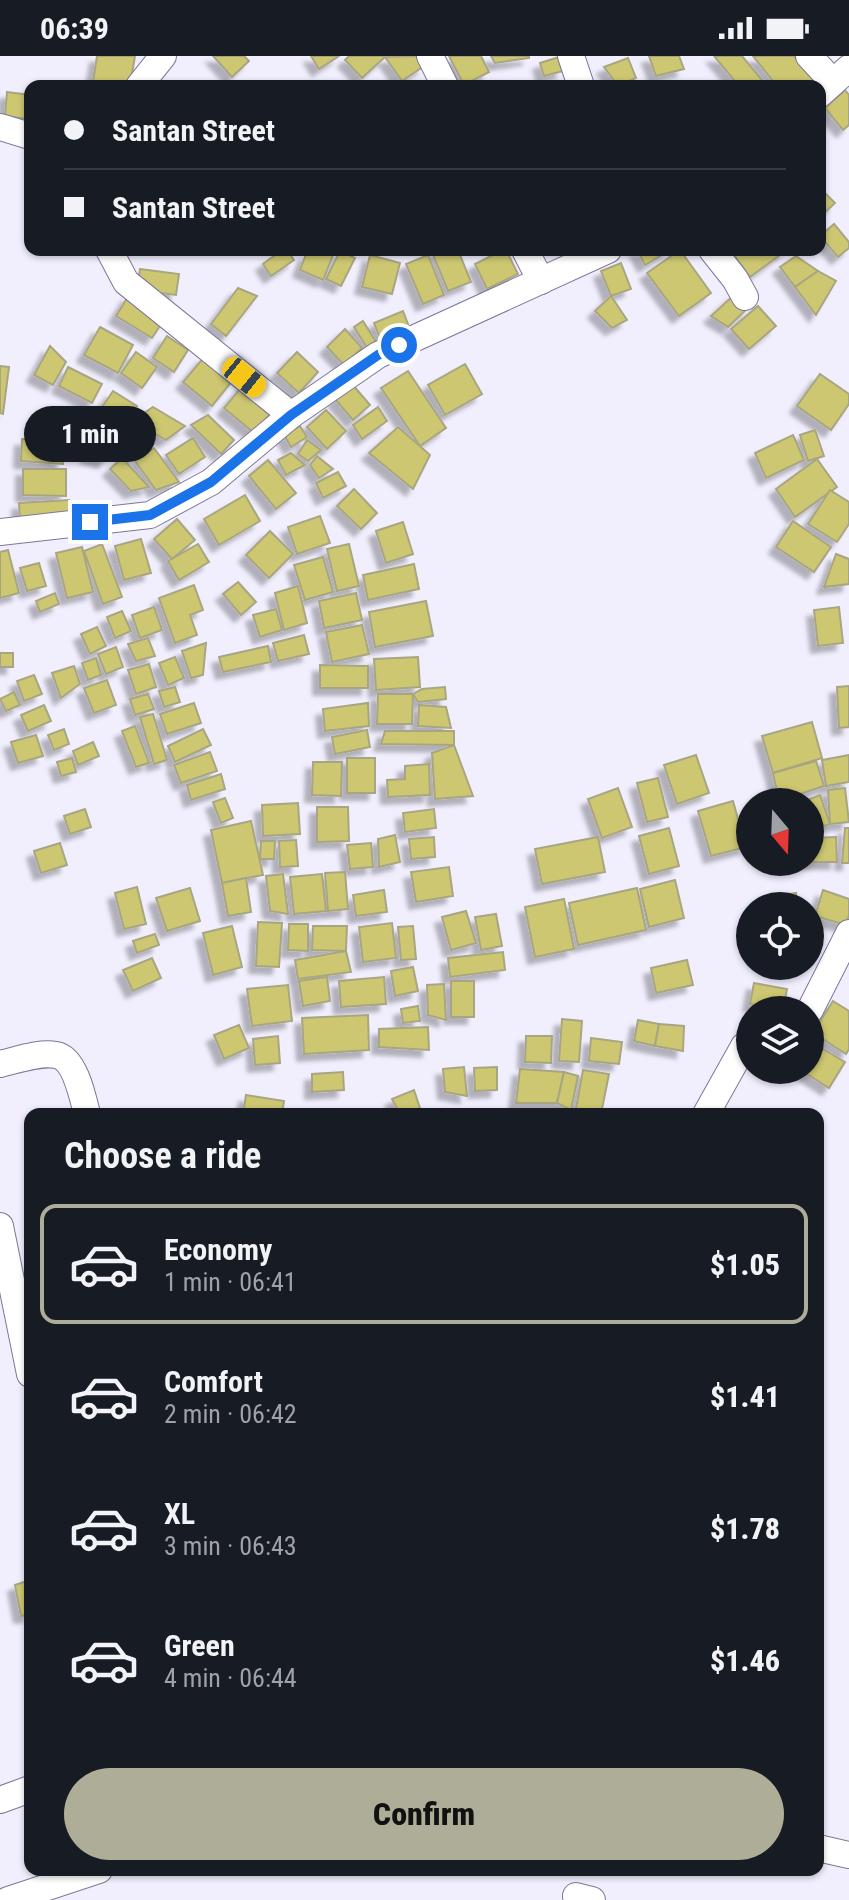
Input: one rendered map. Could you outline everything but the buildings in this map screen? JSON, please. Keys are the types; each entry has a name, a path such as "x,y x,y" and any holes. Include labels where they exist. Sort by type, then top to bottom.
{"street":[{"path":"144,80 163,56"},
{"path":"430,56 442,80"},
{"path":"571,56 579,80"},
{"path":"809,56 834,81"},
{"path":"0,127 24,134"},
{"path":"112,256 126,282 291,415"},
{"path":"528,256 541,281"},
{"path":"0,532 150,515 211,482 291,415 378,355 595,256"},
{"path":"717,256 745,297"},
{"path":"817,996 849,933"},
{"path":"0,1064 42,1055 59,1055 67,1061 78,1080 85,1108"},
{"path":"709,1108 736,1060"},
{"path":"0,1226 24,1344"},
{"path":"1,1793 24,1790"},
{"path":"824,1849 849,1855"},
{"path":"8,1900 81,1876"}],"route":[{"path":"90,522 150,515 211,482 291,415 378,355 399,345"}]}
